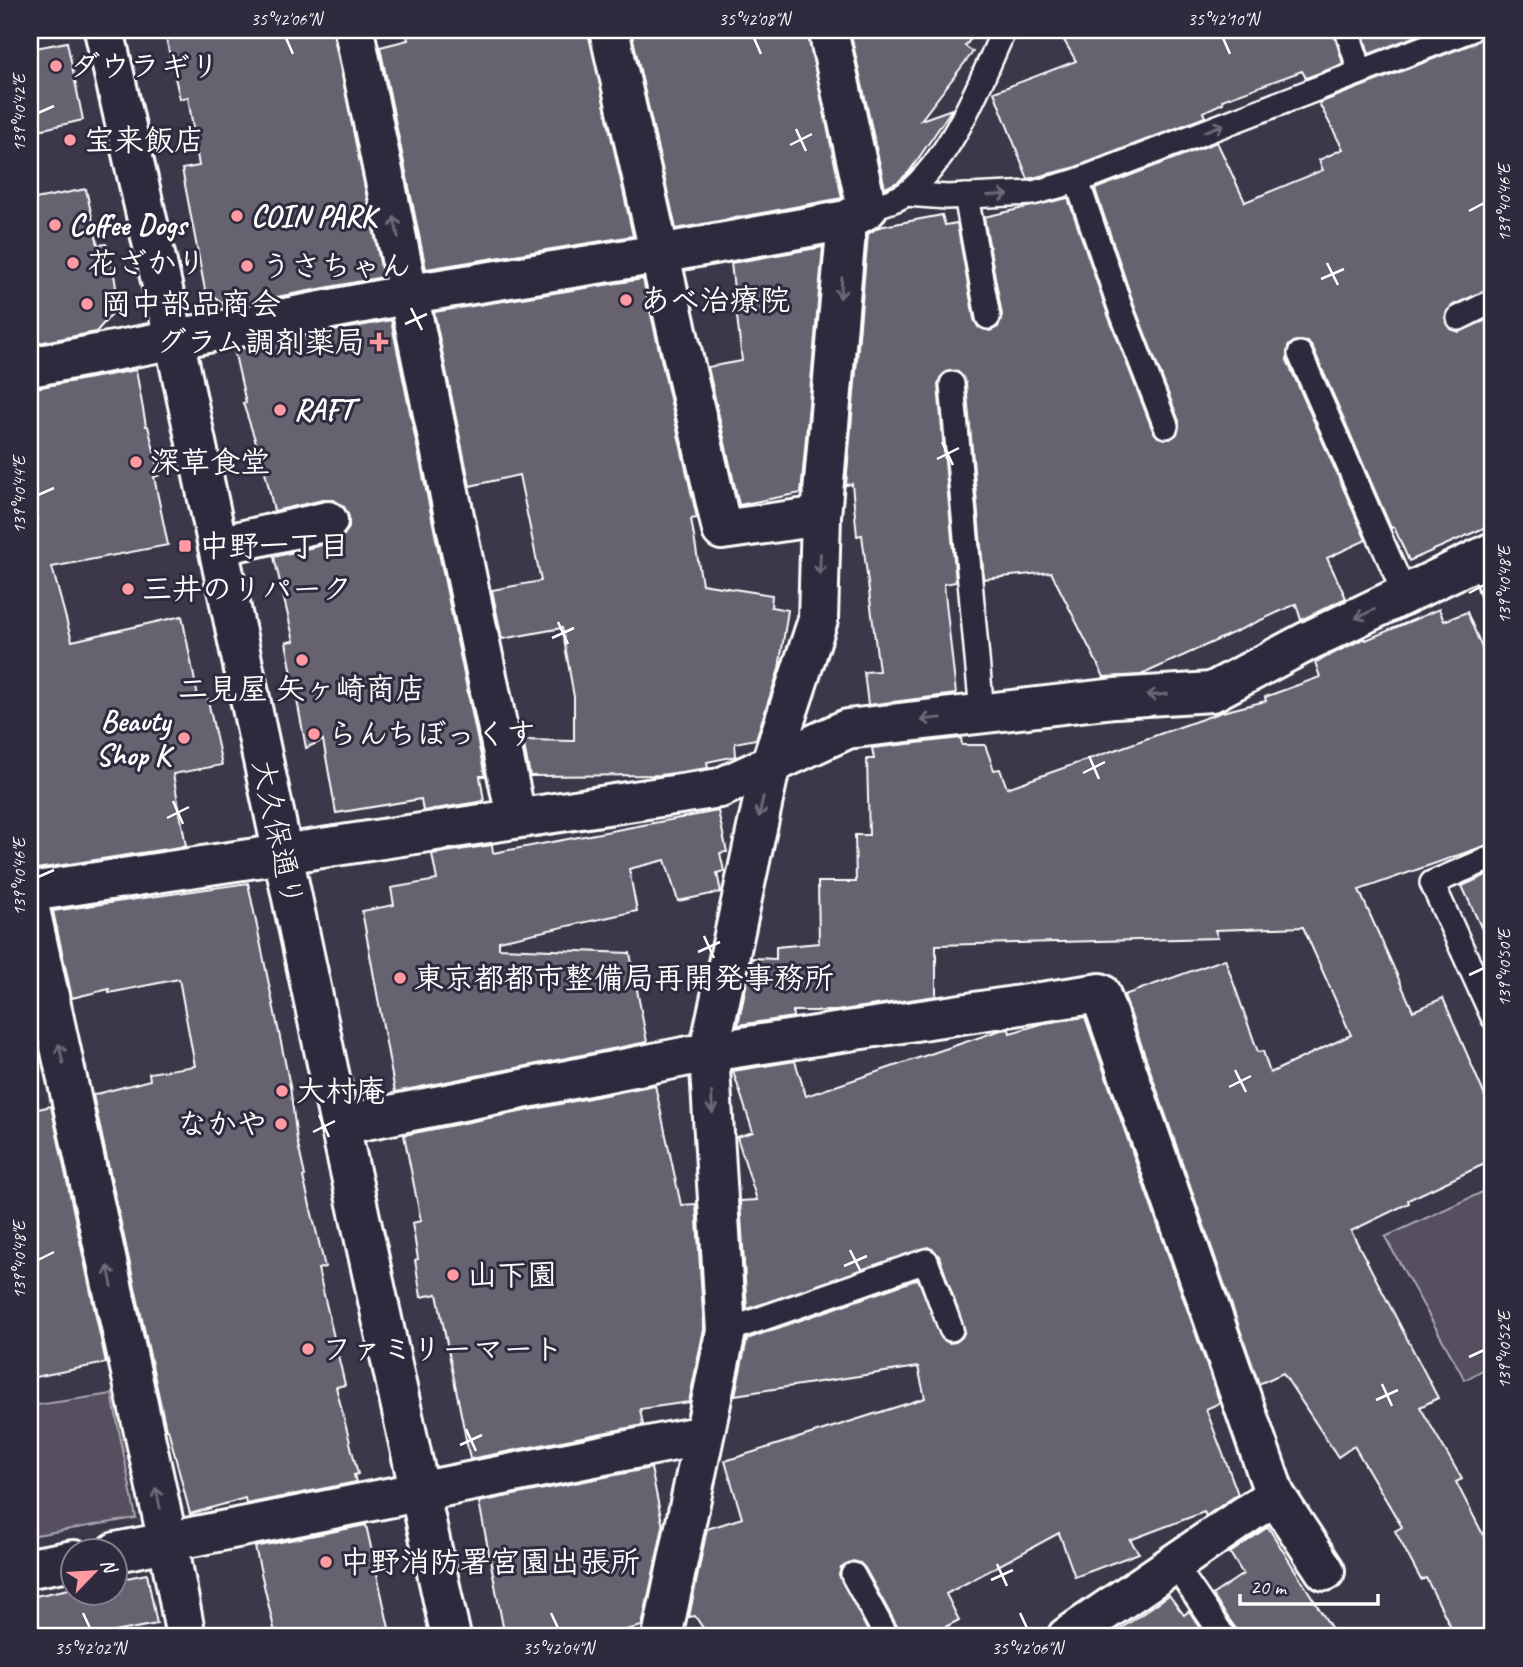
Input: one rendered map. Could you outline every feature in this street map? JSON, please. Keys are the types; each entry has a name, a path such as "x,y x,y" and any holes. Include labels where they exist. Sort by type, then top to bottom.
{"street":[{"name":"大久保通り","path":"104,30 174,338 451,1637"},
{"path":"354,30 516,817"},
{"path":"610,30 722,530 821,516"},
{"path":"662,1637 726,1331 709,1052 771,763 818,620 821,516 857,215 828,30"},
{"path":"30,367 410,294 659,254 857,215"},
{"path":"218,546 328,521"},
{"path":"30,892 720,788 847,729 1115,698 1212,692 1308,641 1487,555"},
{"path":"30,908 168,1542 186,1637"},
{"path":"340,1125 709,1052 1100,993 1276,1495 1325,1571"},
{"path":"130,1549 704,1435"},
{"path":"1067,1637 1276,1495"},
{"path":"30,1568 60,1563"}],"lane":[{"path":"857,215 906,194 940,160 1004,30"},
{"path":"1346,30 1360,71"},
{"path":"906,194 966,196 1033,193 1077,181 1470,30"},
{"path":"1077,181 1121,310 1166,426"},
{"path":"966,196 988,317"},
{"path":"1459,318 1493,301"},
{"path":"1300,354 1405,595"},
{"path":"952,384 982,713"},
{"path":"1487,555 1493,594"},
{"path":"1493,857 1432,883 1493,1017"},
{"path":"726,1331 926,1261 951,1329"},
{"path":"1174,1564 1224,1637"},
{"path":"853,1575 887,1637"}],"shaded area":[{"path":"1493,1187 1493,1364 1465,1380 1385,1237"},
{"path":"112,1394 136,1518 30,1536 30,1406"}],"building":[{"path":"164,30 333,30 383,277 224,307 223,303 205,290 182,169 199,166 188,97 180,99"},
{"path":"406,30 588,30 633,236 426,269 380,47 408,40"},
{"path":"631,30 807,30 842,198 676,229"},
{"path":"850,30 978,30 965,46 973,52 921,120 952,109 909,172 898,182 885,188"},
{"path":"1058,30 1333,30 1343,64 1306,78 1302,71 1222,100 1223,103 1203,112 1205,117 1073,168 1028,179 994,92 1076,61"},
{"path":"1362,30 1432,30 1369,54"},
{"path":"1482,37 1493,64 1493,287 1453,305 1445,318 1451,329 1459,332 1493,317 1493,524 1409,561 1394,527 1391,528 1313,348 1308,342 1295,341 1288,346 1287,360 1366,540 1327,558 1346,598 1301,620 1296,604 1141,675 1104,677 1051,572 984,579 966,383 958,372 950,370 940,378 938,385 956,582 944,584 956,694 868,705 864,672 879,671 862,535 857,536 852,484 846,485 868,234 879,227 942,215 945,225 957,223 974,319 978,327 990,331 998,327 1002,315 984,217 1068,198 1108,315 1153,431 1158,437 1170,439 1177,434 1179,421 1134,305 1095,189 1217,142 1245,202 1323,170 1319,160 1343,149 1319,103 1475,43"},
{"path":"67,42 83,120 30,132 30,49"},
{"path":"86,189 98,245 106,244 113,268 119,306 96,332 33,344 30,322 30,200"},
{"path":"823,247 801,493 739,505 708,367 742,361 731,263"},
{"path":"643,279 697,518 691,519 702,584 772,595 771,607 788,610 779,669 756,739 735,743 736,756 707,762 708,768 660,775 530,776 523,740 574,741 574,697 562,628 502,639 492,590 541,581 519,475 470,486 434,312"},
{"path":"391,320 485,776 480,776 484,801 423,811 421,799 336,813 323,740 306,748 286,642 294,641 274,557 333,542 342,537 349,528 349,517 344,507 334,500 274,511 264,467 243,403 246,403 234,350"},
{"path":"136,370 146,426 160,475 154,477 168,545 52,567 72,641 182,616 198,697 207,696 222,765 173,774 186,846 30,870 30,523 37,521 30,488 30,389"},
{"path":"1439,609 1444,621 1467,612 1493,674 1493,843 1359,890 1413,1011 1443,998 1493,1115 1493,1160 1408,1200 1409,1203 1351,1231 1438,1398 1420,1407 1462,1479 1456,1482 1493,1554 1493,1637 1456,1637 1426,1578 1421,1580 1395,1531 1402,1527 1354,1446 1338,1457 1283,1373 1259,1384 1124,995 1225,959 1258,1052 1263,1051 1270,1073 1351,1035 1303,927 1215,930 1218,938 936,945 936,996 836,1011 793,1011 793,1017 738,1025 752,958 776,959 776,947 819,943 818,882 856,882 855,835 869,835 867,759 874,759 872,748 961,738 962,745 985,745 994,770 1000,769 1007,788 1222,712 1266,701 1265,697 1320,677 1315,662 1365,638 1366,640"},
{"path":"718,811 727,852 720,853 724,871 717,873 721,892 678,901 665,860 629,869 637,911 499,941 499,948 630,953 647,1042 395,1092 362,911 394,905 391,888 437,880 432,854 492,845 493,853"},
{"path":"1493,872 1493,953 1462,886"},
{"path":"248,883 290,1086 305,1176 303,1177 325,1267 318,1269 345,1385 336,1387 358,1474 354,1475 356,1482 246,1504 245,1498 190,1514 166,1429 93,1095 150,1080 149,1073 195,1066 179,979 109,993 109,989 72,998 53,911"},
{"path":"1085,1017 1220,1403 1206,1409 1238,1494 1206,1516 1204,1512 1130,1540 1139,1553 1075,1577 1059,1533 946,1594 959,1620 926,1637 901,1637 865,1568 853,1561 841,1567 839,1575 871,1637 709,1637 695,1616 689,1617 707,1529 742,1518 725,1461 925,1398 918,1367 735,1395 747,1339 918,1279 942,1339 949,1343 956,1342 965,1331 939,1256 928,1247 747,1309 740,1201 757,1200 737,1137 753,1132 733,1071 795,1061 806,1096 1001,1030 1009,1029 1010,1033 1045,1023"},
{"path":"655,1085 681,1205 696,1204 704,1329 689,1402 640,1409 643,1425 470,1459 437,1294 421,1297 412,1223 421,1221 404,1135"},
{"path":"51,1106 106,1363 30,1378 30,1111"},
{"path":"651,1468 663,1527 642,1626 626,1630 628,1637 505,1637 479,1502"},
{"path":"366,1525 391,1637 276,1637 255,1547"},
{"path":"1268,1527 1337,1637 1238,1637 1236,1629 1212,1595 1243,1574 1230,1553"},
{"path":"147,1574 157,1624 89,1637 30,1637 30,1597 60,1591 60,1608 130,1608 130,1577"},
{"path":"1169,1595 1184,1615 1189,1611 1207,1637 1109,1637"}],"place":[{"name":"ダウラギリ","path":"56,66"},
{"name":"宝来飯店","path":"70,140"},
{"name":"COIN PARK","path":"237,216"},
{"name":"Coffee Dogs","path":"55,225"},
{"name":"花ざかり","path":"73,263"},
{"name":"うさちゃん","path":"247,266"},
{"name":"あべ治療院","path":"626,300"},
{"name":"岡中部品商会","path":"87,304"},
{"name":"グラム調剤薬局","path":"379,342"},
{"name":"RAFT","path":"280,410"},
{"name":"深草食堂","path":"136,462"},
{"name":"中野一丁目","path":"185,546"},
{"name":"三井のリパーク","path":"128,589"},
{"name":"二見屋 矢ヶ崎商店","path":"302,660"},
{"name":"らんちぼっくす","path":"314,734"},
{"name":"Beauty Shop K","path":"184,738"},
{"name":"東京都都市整備局再開発事務所","path":"400,978"},
{"name":"大村庵","path":"282,1091"},
{"name":"なかや","path":"281,1124"},
{"name":"山下園","path":"453,1275"},
{"name":"ファミリーマート","path":"308,1349"},
{"name":"中野消防署宮園出張所","path":"326,1562"}]}
